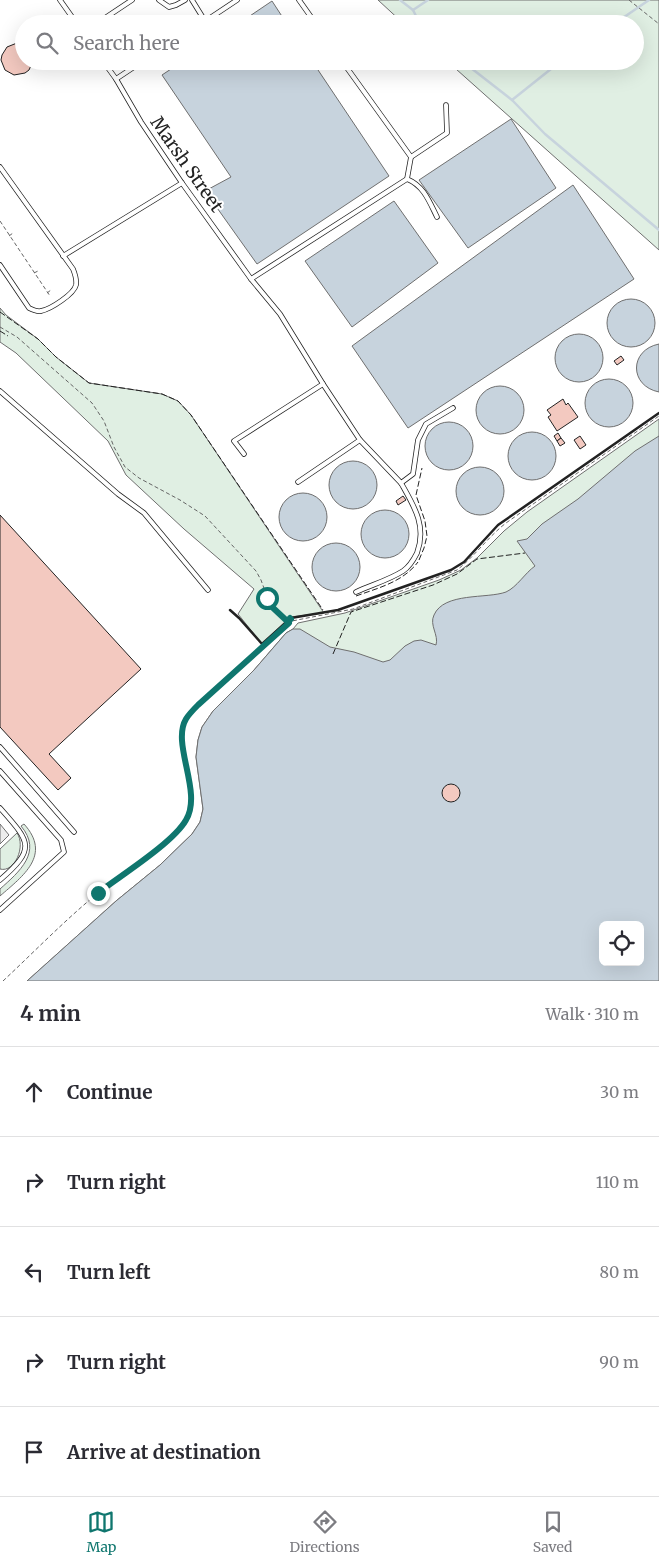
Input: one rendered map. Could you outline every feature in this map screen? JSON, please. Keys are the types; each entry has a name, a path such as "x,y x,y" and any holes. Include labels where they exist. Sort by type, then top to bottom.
{"lane":[{"path":"60,0 71,15"},
{"path":"110,15 132,0"},
{"path":"159,0 169,7 185,0"},
{"path":"192,0 200,15"},
{"path":"214,15 237,0"},
{"path":"298,0 309,15"},
{"name":"Marsh Street","path":"110,70 141,122 182,183 280,314 360,440 401,483 416,509 420,523 420,542 414,558 404,570 356,592"},
{"path":"116,79 130,70"},
{"path":"348,70 411,157"},
{"path":"252,279 407,179 411,157 447,133 446,105"},
{"path":"0,167 73,269 76,284 73,291 39,312 30,308 0,265"},
{"path":"407,179 424,191 437,217"},
{"path":"63,256 182,183"},
{"path":"244,454 234,441 323,384"},
{"path":"0,391 118,494 144,513 208,590"},
{"path":"401,483 413,474 418,440 426,424 453,408"},
{"path":"298,482 360,440"},
{"path":"0,747 74,832"},
{"path":"0,771 61,840 64,852 0,910"},
{"path":"0,808 22,834 25,846 21,861 0,880"}],"path":[{"path":"629,0 659,24"},
{"path":"0,221 50,296"},
{"path":"9,236 13,233"},
{"path":"34,273 38,271"},
{"path":"47,292 51,290"},
{"path":"0,327 17,337 92,403 104,421 125,467 139,478 205,516 256,571 271,606 287,621 290,619 289,623"},
{"path":"3,981 98,893 165,843 180,829 187,820 191,810 190,784 182,739 182,729 186,720 198,705 289,623 353,610 457,570 468,562 496,531 506,523 659,416"}],"green space":[{"path":"378,0 659,0 659,250 457,70 644,70 644,15 394,15"},
{"path":"0,308 89,383 162,394 178,401 191,415 324,613 290,617 262,644 238,614 254,589 184,529 126,475 108,441 16,353 0,342"},
{"path":"659,419 659,511 27,981 116,901 160,865 192,834 200,822 203,809 196,757 202,727 213,711 254,670 286,633 298,623 345,613 439,580 461,570 477,558 504,531 527,512"},
{"path":"24,824 32,835 35,855 25,873 0,896 0,889 21,868 29,853 30,844 21,826"},
{"path":"17,833 20,845 18,857 10,867 0,869 0,849"}],"shaded area":[{"path":"272,1 281,15 251,15"},
{"path":"170,70 318,70 389,176 257,264 205,191 231,177 162,75"},
{"path":"511,119 556,188 468,248 419,180"},
{"path":"573,185 634,279 408,428 352,346"},
{"path":"394,201 438,263 352,327 305,261"},
{"path":"626,299 636,299 648,306 655,318 655,328 648,340 636,347 626,347 618,343 611,336 607,328 607,318 611,310 618,303"},
{"path":"574,334 584,334 596,341 603,353 603,363 596,375 584,382 574,382 566,378 559,371 555,363 555,353 559,345 566,338"},
{"path":"659,344 659,392 642,383 636,368 642,353"},
{"path":"604,379 614,379 626,386 633,398 633,408 626,420 614,427 604,427 596,423 589,416 585,408 585,398 589,390 596,383"},
{"path":"495,386 505,386 517,393 524,405 524,415 517,427 505,434 495,434 487,430 480,423 476,415 476,405 480,397 487,390"},
{"path":"444,422 454,422 466,429 473,441 473,451 466,463 454,470 444,470 436,466 429,459 425,451 425,441 429,433 436,426"},
{"path":"527,432 537,432 549,439 556,451 556,461 549,473 537,480 527,480 519,476 512,469 508,461 508,451 512,443 519,436"},
{"path":"659,436 659,981 27,981 116,901 160,865 192,834 200,822 203,809 196,757 202,727 213,711 254,670 286,633 293,629 300,629 330,647 354,652 383,662 390,660 405,646 414,641 421,640 436,645 433,619 439,608 456,599 498,594 514,587 535,566 517,541 527,539 542,524 578,499 635,451"},
{"path":"348,461 358,461 370,468 377,480 377,490 370,502 358,509 348,509 340,505 333,498 329,490 329,480 333,472 340,465"},
{"path":"475,467 485,467 497,474 504,486 504,496 497,508 485,515 475,515 467,511 460,504 456,496 456,486 460,478 467,471"},
{"path":"298,493 308,493 320,500 327,512 327,522 320,534 308,541 298,541 290,537 283,530 279,522 279,512 283,504 290,497"},
{"path":"380,510 390,510 402,517 409,529 409,539 402,551 390,558 380,558 372,554 365,547 361,539 361,529 365,521 372,514"},
{"path":"331,543 341,543 353,550 360,562 360,572 353,584 341,591 331,591 323,587 316,580 312,572 312,562 316,554 323,547"},
{"path":"0,824 9,835 0,844"}],"building":[{"path":"15,44 15,70 29,70 25,73 14,75 5,70 1,60 7,47"},
{"path":"621,356 624,360 617,365 614,361"},
{"path":"563,399 566,405 568,403 578,417 557,431 548,417 551,415 547,410"},
{"path":"558,433 561,438 557,441 554,436"},
{"path":"580,436 586,445 580,449 574,440"},
{"path":"561,438 565,443 560,446 557,441"},
{"path":"403,496 406,500 398,505 396,501"},
{"path":"0,515 141,669 49,754 71,778 58,790 0,727"},
{"path":"447,784 455,784 460,789 458,800 447,802 442,797 442,789"}],"waterway":[{"path":"400,0 413,10 416,15"},
{"path":"413,10 428,0"},
{"path":"627,15 649,0"},
{"path":"474,70 512,100 545,134 659,230"},
{"path":"512,100 550,70"}],"fence":[{"path":"0,312 38,339 56,357 89,383 162,394 178,401 191,415 323,610"},
{"path":"0,331 8,336"},
{"path":"419,560 427,536 425,521 416,495 422,468"},
{"path":"333,654 351,612 433,585 457,574 477,559 525,553"},
{"path":"356,596 398,579 418,562"}],"wall":[{"path":"230,610 262,644 291,618 338,610 451,570 464,562 498,525 659,413"}],"route":[{"path":"98,893 165,843 187,820 191,810 191,798 182,729 186,720 198,705 289,623 291,619 287,621 271,606 267,598"}]}
